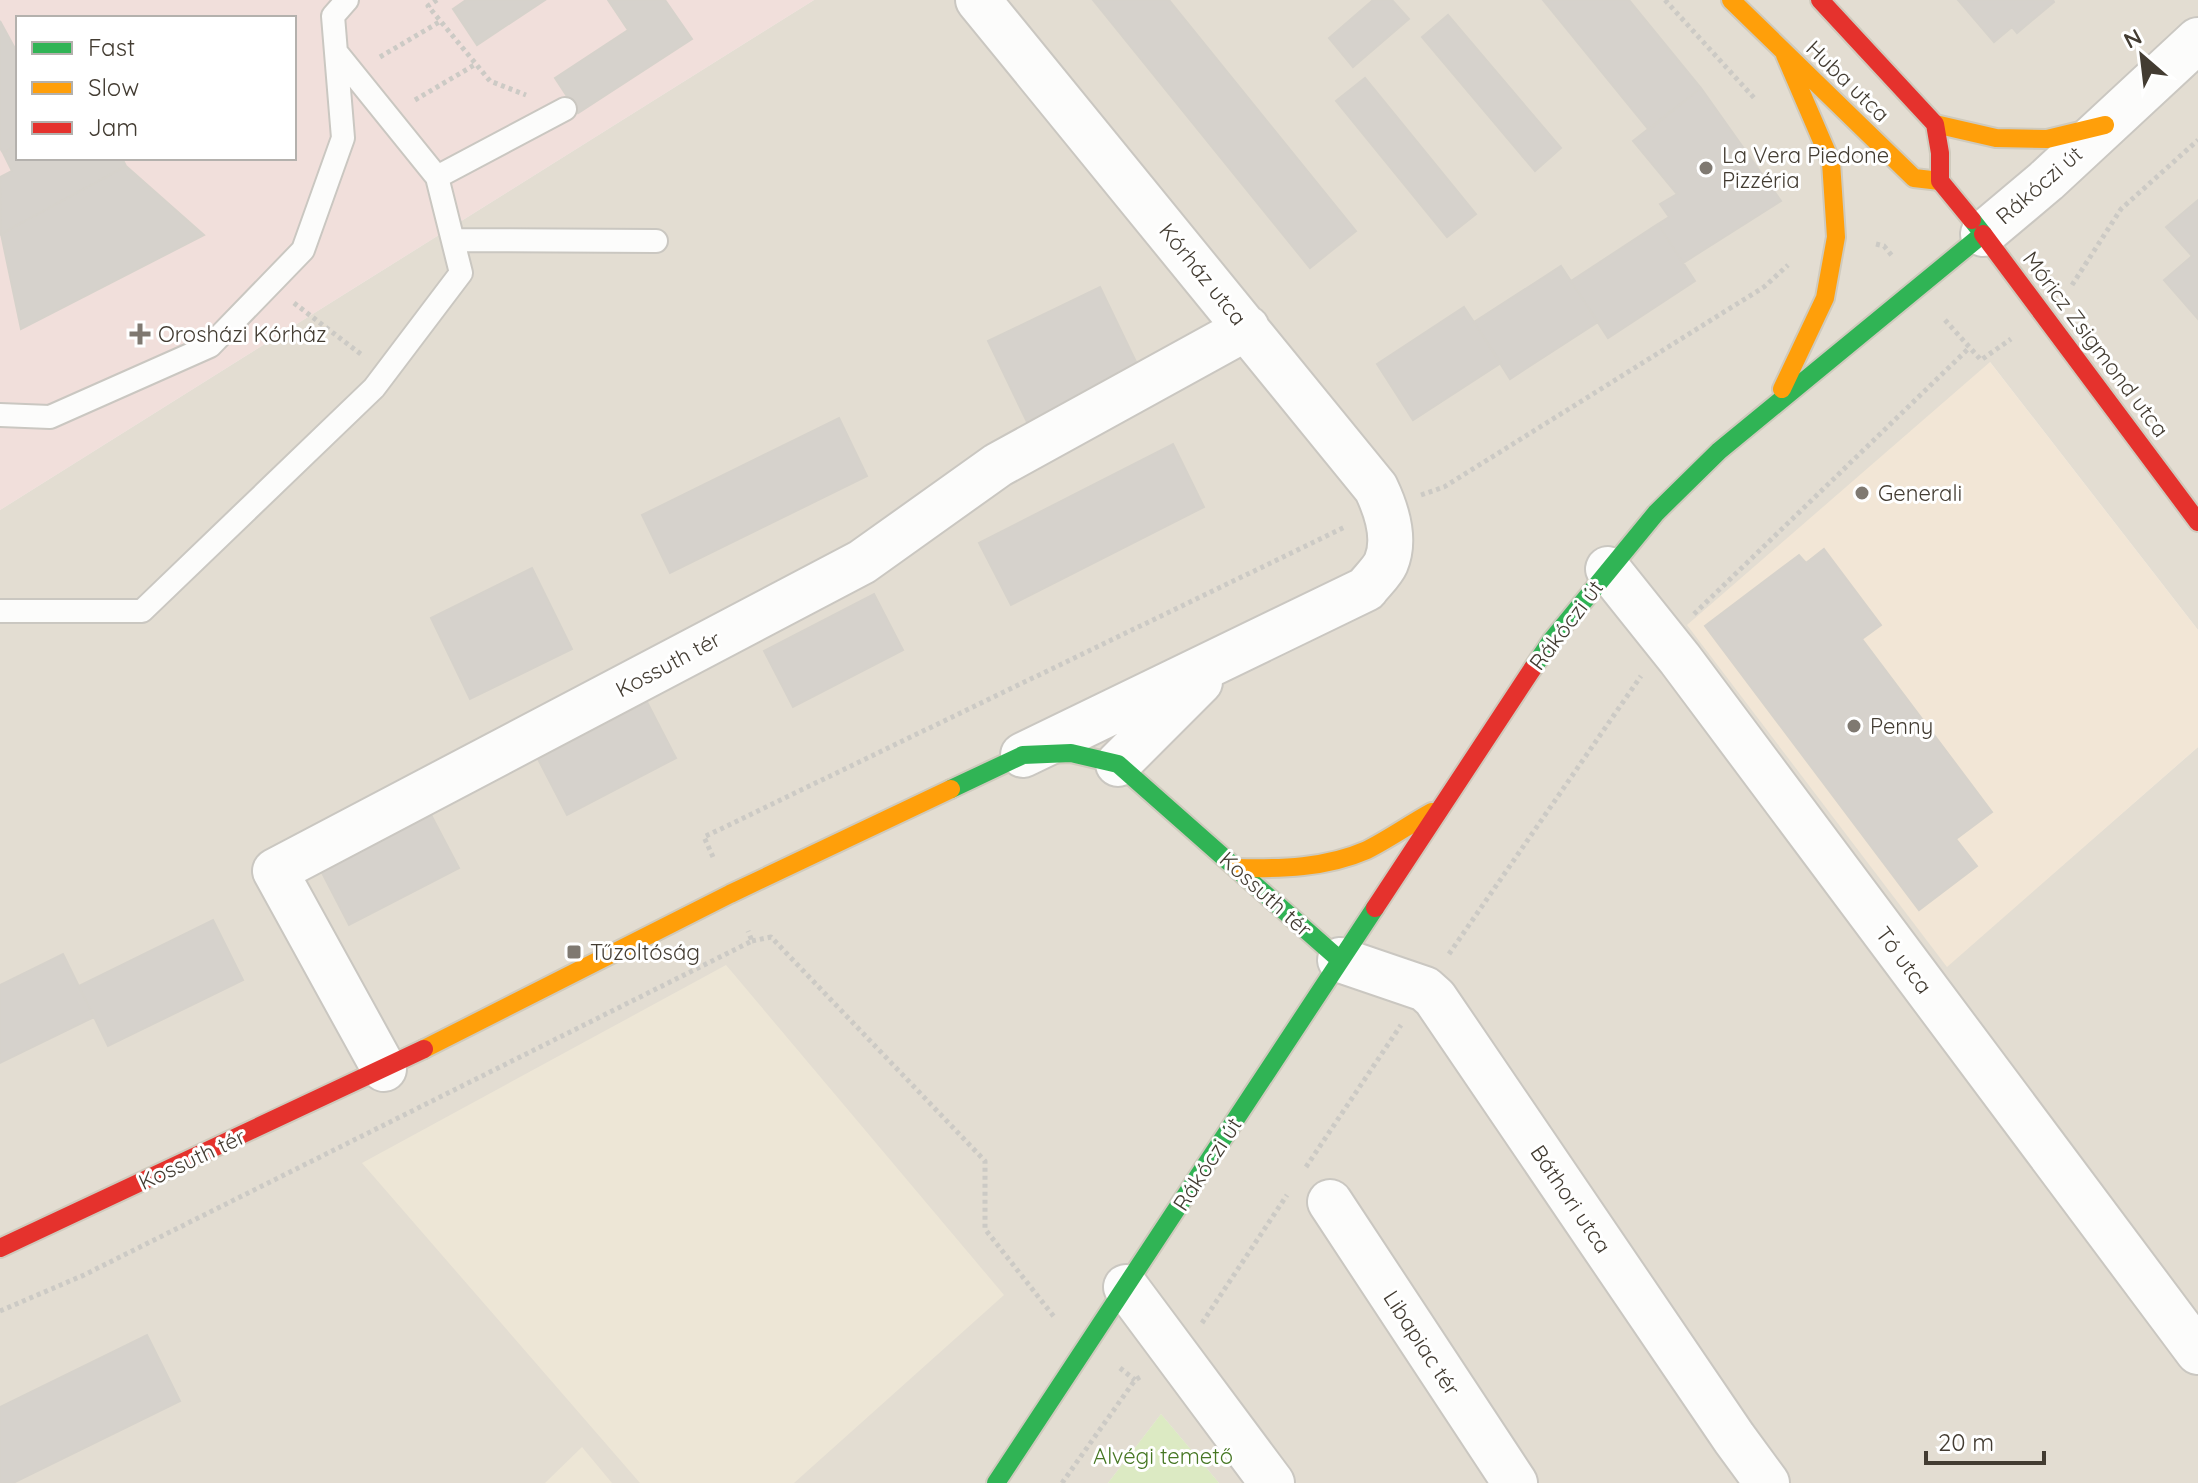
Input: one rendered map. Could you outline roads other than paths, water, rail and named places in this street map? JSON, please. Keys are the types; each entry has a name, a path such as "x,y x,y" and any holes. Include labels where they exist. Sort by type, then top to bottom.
{"main road":[{"name":"Huba utca","path":"1731,0 1914,178 1940,181"},
{"name":"Huba utca","path":"1820,0 1935,124"},
{"path":"1775,402 1825,298 1836,237 1831,162 1785,55"},
{"path":"1983,234 1940,181 1940,153 1935,124 1996,138 2047,139 2105,125"},
{"name":"Rákóczi út","path":"996,1483 1551,641 1656,513 1719,451 1983,234"},
{"name":"Móricz Zsigmond utca","path":"1983,234 2044,311 2198,522"},
{"name":"Kossuth tér","path":"0,1248 384,1069 730,894 1023,755 1056,750 1090,755 1118,764 1340,960"},
{"path":"1237,868 1275,869 1317,864 1365,851 1441,807"}],"street":[{"name":"Kórház utca","path":"978,0 1376,488 1386,508 1390,537 1386,563"},
{"name":"Rákóczi út","path":"1983,234 2046,181 2198,40"},
{"name":"Kossuth tér","path":"384,1069 275,871 862,562 998,465 1247,328"},
{"name":"Kossuth tér","path":"1023,755 1366,589 1386,563"},
{"name":"Tó utca","path":"1608,569 1666,641 2198,1352"},
{"name":"Kossuth tér","path":"1118,764 1222,660"},
{"name":"Báthori utca","path":"1340,960 1425,989 1435,998 1767,1483"},
{"name":"Libapiac tér","path":"1308,1187 1515,1483"},
{"path":"1126,1287 1272,1483"}],"lane":[{"path":"0,415 50,417 210,346 303,250 343,138 333,16 347,0"},
{"path":"0,611 142,611 363,399 461,273 437,177 336,52"},
{"path":"437,177 565,109"},
{"path":"453,240 656,241"}],"place":[{"name":"La Vera Piedone Pizzéria","path":"1706,168"},
{"name":"Orosházi Kórház","path":"140,334"},
{"name":"Generali","path":"1862,493"},
{"name":"Penny","path":"1854,726"},
{"name":"Tűzoltóság","path":"574,952"}],"park label":[{"name":"Alvégi temető","path":"1163,1456"}]}
